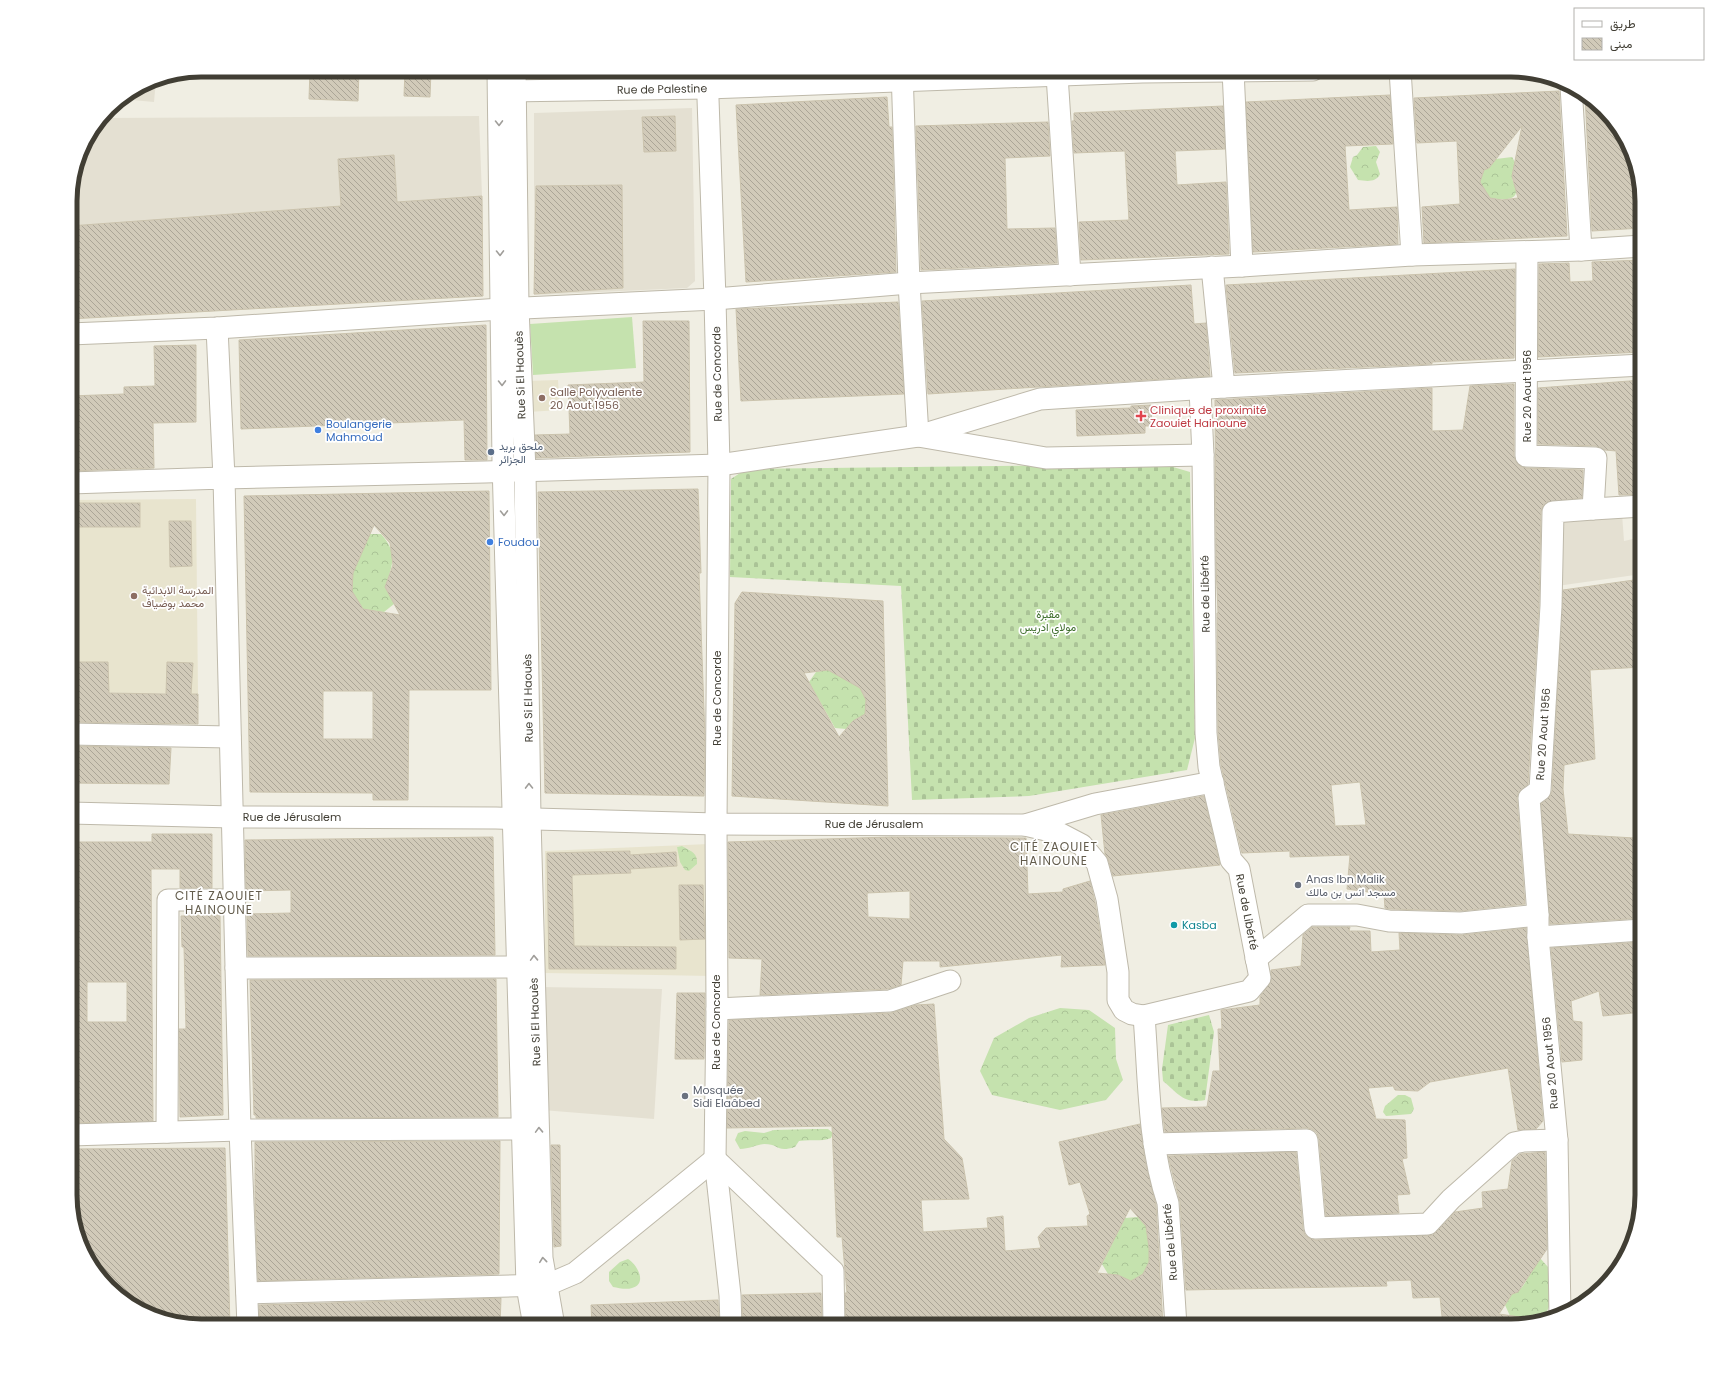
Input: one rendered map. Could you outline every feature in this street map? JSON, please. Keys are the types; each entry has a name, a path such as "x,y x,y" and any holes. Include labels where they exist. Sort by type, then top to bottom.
{"street":[{"name":"Rue Si El Haouès","path":"501,77 506,91 509,308 503,472 542,1258 537,1286 535,1319"},
{"name":"Rue Si El Haouès","path":"506,91 512,77"},
{"name":"Rue de Palestine","path":"506,91 707,79 804,77"},
{"path":"902,77 909,283 918,436"},
{"path":"1057,77 1070,275"},
{"path":"1233,77 1242,266"},
{"path":"1400,77 1412,255"},
{"name":"Rue de Concorde","path":"707,79 719,465 715,1159 730,1295 731,1319"},
{"path":"1571,93 1581,250"},
{"path":"77,334 217,328 509,308 715,299 909,283 1242,266 1412,255 1581,250 1635,246"},
{"name":"Rue 20 Aout 1956","path":"1527,252 1526,456 1596,458 1593,509 1553,512 1552,606 1540,790 1529,798 1538,915 1538,937 1557,1140 1560,1309"},
{"path":"1212,267 1224,387"},
{"name":"Rue Si El Haouès","path":"509,308 525,471 518,967 522,1129 537,1286 551,1319"},
{"path":"217,328 224,478 240,1130 248,1319"},
{"path":"77,483 719,465 918,436 1040,399 1224,387 1635,365"},
{"name":"Rue de Libérté","path":"1176,1319 1168,1204 1163,1190 1154,1144 1144,1016 1249,992 1260,978 1239,869 1231,860 1209,767 1206,733 1200,389"},
{"path":"918,436 1046,458 1202,455"},
{"path":"1593,509 1635,506"},
{"path":"77,734 230,736"},
{"name":"Rue de Jérusalem","path":"77,813 233,817 521,819 716,824 1024,825 1095,804 1213,782"},
{"path":"1024,825 1059,833 1082,845 1097,863 1107,899 1117,964 1118,1000 1124,1010 1132,1014 1144,1016"},
{"path":"168,1132 168,900 235,900"},
{"path":"1256,959 1308,915 1357,915 1389,921 1461,923 1538,915"},
{"path":"1538,937 1635,930"},
{"path":"236,968 518,967"},
{"path":"717,1009 890,1001 950,981"},
{"path":"77,1135 240,1130 522,1129"},
{"path":"1154,1144 1307,1140 1316,1228 1428,1224 1451,1198 1514,1143 1524,1141 1557,1140"},
{"path":"247,1293 537,1286 575,1273 715,1159 832,1270 834,1319"}],"shaded area":[{"path":"155,86 154,102 130,100"},
{"path":"692,108 695,281 687,288 534,295 534,113"},
{"path":"479,116 482,196 77,225 77,193 81,169 90,146 98,132 109,118"},
{"name":"Salle Polyvalente 20 Aout 1956","path":"558,380 560,410 528,412 526,381"},
{"name":"المدرسة الابدائية محمد بوضياف","path":"196,499 198,694 77,692 77,500"},
{"path":"1622,514 1624,541 1635,539 1635,575 1557,586 1562,516"},
{"path":"709,844 712,976 545,973 545,851","holes":["682,846 690,850 697,864 689,871 677,847","630,851 630,873 579,875","676,852 677,866 649,868 648,854","547,853 572,853 574,969 549,969","679,885 703,885 704,939 681,940","585,946 675,947 676,969 586,969"]},
{"path":"540,987 662,989 654,1119 542,1110"}],"green space":[{"path":"1376,146 1380,152 1376,162 1380,174 1373,180 1358,180 1350,167 1353,157 1357,155 1363,147"},
{"path":"1512,157 1516,164 1512,180 1516,193 1511,198 1507,199 1490,198 1480,182 1484,170 1489,168 1496,159"},
{"path":"632,317 636,368 533,375 530,324"},
{"name":"مقبرة مولاي ادريس","path":"1163,464 1190,472 1195,738 1187,770 1029,796 912,800 901,586 730,577 731,479 746,469"},
{"path":"369,534 381,534 390,547 392,553 392,566 385,587 394,604 384,612 363,609 352,591 353,573"},
{"path":"828,670 860,688 866,700 865,714 853,721 846,729 835,728 809,682 816,672"},
{"path":"682,846 693,853 697,860 697,864 689,871 685,870 680,862 677,847"},
{"path":"1060,1008 1089,1010 1115,1028 1116,1059 1123,1080 1106,1100 1060,1110 992,1095 980,1071 994,1038 1029,1018"},
{"path":"1209,1015 1214,1032 1205,1100 1191,1101 1182,1097 1163,1081 1162,1069 1168,1025"},
{"path":"1398,1095 1405,1095 1411,1098 1414,1109 1411,1114 1386,1116 1383,1112 1385,1106"},
{"path":"828,1129 833,1133 831,1138 823,1140 799,1141 795,1147 789,1149 781,1149 773,1145 764,1144 740,1149 735,1140 738,1133 745,1131 764,1133 774,1130"},
{"path":"1138,1217 1146,1226 1149,1248 1149,1262 1143,1274 1131,1281 1118,1275 1108,1274 1102,1264 1125,1218"},
{"path":"1540,1258 1548,1267 1551,1303 1546,1314 1527,1318 1510,1316 1505,1305 1512,1294 1517,1292 1524,1285 1530,1271 1532,1261"},
{"path":"628,1259 635,1265 639,1274 640,1278 637,1286 630,1289 613,1287 609,1281 609,1272 620,1262"}],"building":[{"path":"310,77 359,77 358,101 309,99"},
{"path":"405,77 431,77 430,97 404,96"},
{"path":"1559,91 1567,236 1424,243 1422,207 1460,204 1457,141 1417,143 1414,98","holes":["1522,126 1512,176 1518,198 1502,200 1490,198 1480,182 1484,170 1489,168"]},
{"path":"1390,95 1393,144 1345,146 1349,210 1397,207 1398,244 1253,252 1246,102"},
{"path":"887,97 889,127 892,127 896,272 746,282 736,105"},
{"path":"1585,102 1604,119 1614,132 1626,154 1633,177 1635,201 1635,228 1592,231"},
{"path":"1223,106 1225,149 1175,151 1177,185 1226,182 1229,254 1081,260 1079,222 1129,220 1125,151 1074,153 1072,121 1074,121 1074,113"},
{"path":"675,116 676,151 644,152 642,117"},
{"path":"1048,122 1050,156 1005,158 1007,229 1055,228 1057,263 921,270 916,126"},
{"path":"394,155 397,202 482,196 483,296 77,319 77,225 341,206 338,159"},
{"path":"622,185 623,288 534,294 536,186"},
{"path":"1635,260 1635,352 1538,357 1539,264 1569,263 1570,282 1593,281 1592,262"},
{"path":"1515,269 1514,358 1432,362 1432,364 1235,373 1226,285"},
{"path":"1191,285 1194,324 1206,323 1210,376 928,394 922,301"},
{"path":"898,302 904,394 741,401 736,309"},
{"path":"643,321 689,321 690,452 536,458 535,435 570,434 568,385 644,382"},
{"path":"486,325 487,460 465,460 464,420 241,429 239,340"},
{"path":"196,345 196,422 153,423 154,468 77,471 77,396 124,394 124,387 155,386 154,346"},
{"path":"1635,381 1635,494 1619,495 1616,451 1605,450 1596,446 1538,444 1538,388"},
{"path":"1514,384 1514,456 1516,462 1520,466 1526,468 1583,470 1582,498 1547,502 1543,506 1541,512 1539,606 1528,784 1518,793 1517,799 1525,904 1461,911 1390,909 1385,908 1384,894 1347,889 1350,855 1290,857 1290,851 1242,853 1221,765 1218,732 1215,400 1432,388 1432,431 1463,430 1470,386","holes":["1360,782 1366,825 1335,826 1331,785"]},
{"path":"1151,405 1152,426 1145,426 1145,433 1077,436 1076,410 1131,408 1131,406"},
{"path":"698,489 701,573 699,573 705,738 704,796 545,793 538,492"},
{"path":"489,491 491,690 409,690 408,800 373,800 373,793 250,792 244,496","holes":["374,525 390,543 393,565 385,587 400,615 363,609 352,591 353,573","323,691 373,691 373,739 323,739"]},
{"path":"77,503 140,503 140,527 77,527"},
{"path":"169,521 191,521 192,566 170,567"},
{"path":"1634,580 1635,667 1590,670 1595,759 1564,765 1563,789 1568,834 1634,838 1635,918 1550,924 1541,804 1550,796 1552,791 1563,590"},
{"path":"742,592 883,601 888,806 732,796 735,603","holes":["828,670 860,688 866,700 865,714 853,721 839,737 804,673"]},
{"path":"77,662 108,662 109,693 166,694 167,662 193,663 191,694 198,694 198,724 77,722"},
{"path":"77,746 171,748 169,784 77,783"},
{"path":"1204,796 1220,865 1113,876 1105,854 1101,815"},
{"path":"152,834 212,834 212,888 180,888 180,869 151,869 153,1121 77,1123 77,842 152,842","holes":["87,982 127,982 127,1022 87,1022"]},
{"path":"493,837 495,955 248,956 247,914 291,913 291,890 246,891 245,840"},
{"path":"890,837 1026,838 1028,894 1063,892 1063,889 1090,881 1095,902 1105,965 1061,967 1062,955 940,967 940,961 903,961 901,985 888,989 760,995 762,959 729,958 728,842","holes":["910,891 910,919 868,917 867,893"]},
{"path":"630,851 630,855 676,852 677,866 630,869 631,873 572,875 574,946 676,947 676,969 549,969 547,853"},
{"path":"679,885 703,885 705,939 680,940"},
{"path":"220,915 223,1115 180,1117 179,1029 186,1029 184,947 182,947 181,916"},
{"path":"1312,927 1350,927 1349,931 1370,931 1371,952 1400,950 1399,933 1462,935 1526,928 1543,1121 1536,1129 1518,1130 1508,1068 1430,1082 1418,1091 1395,1090 1393,1086 1368,1088 1376,1119 1405,1120 1407,1158 1402,1159 1410,1194 1397,1195 1399,1213 1326,1216 1319,1139 1317,1133 1312,1129 1165,1132 1162,1108 1207,1107 1213,1071 1220,1071 1218,1029 1222,1029 1221,1010 1260,1005 1260,997 1271,981 1271,970 1301,966 1303,935"},
{"path":"1635,942 1635,1013 1603,1016 1599,991 1571,1001 1573,1021 1582,1022 1582,1060 1562,1062 1551,948"},
{"path":"496,979 498,1117 256,1118 256,1115 254,1115 250,980"},
{"path":"677,993 705,993 704,1059 675,1059"},
{"path":"934,1004 944,1139 962,1158 969,1199 921,1200 923,1232 988,1228 987,1218 1003,1216 1005,1251 1041,1248 1038,1237 1046,1228 1088,1226 1087,1216 1090,1214 1080,1182 1069,1185 1059,1142 1140,1124 1145,1160 1156,1205 1163,1319 846,1319 845,1293 847,1293 842,1237 837,1237 832,1126 727,1128 729,1020 891,1013 916,1005","holes":["1130,1208 1146,1226 1149,1262 1143,1274 1131,1281 1118,1275 1097,1273"]},
{"path":"500,1141 499,1274 258,1281 255,1199 255,1142"},
{"path":"551,1145 560,1145 561,1246 554,1247"},
{"path":"225,1148 230,1319 185,1318 154,1310 132,1298 108,1277 98,1264 86,1242 79,1219 77,1203 77,1149"},
{"path":"1296,1152 1303,1229 1305,1235 1315,1240 1433,1235 1455,1212 1483,1208 1482,1192 1508,1189 1512,1161 1520,1154 1545,1152 1547,1249 1518,1292 1512,1294 1499,1314 1527,1318 1442,1319 1440,1297 1413,1298 1411,1280 1386,1281 1387,1286 1186,1290 1180,1202 1168,1156"},
{"path":"821,1293 822,1319 743,1319 742,1295"},
{"path":"501,1298 500,1319 260,1319 259,1305"},
{"path":"718,1300 719,1319 592,1319 591,1305"}],"place":[{"name":"Salle Polyvalente 20 Aout 1956","path":"542,398"},
{"name":"Clinique de proximité Zaouiet Hainoune","path":"1141,416"},
{"name":"Boulangerie Mahmoud","path":"318,430"},
{"name":"ملحق بريد الجزائر","path":"491,452"},
{"name":"Foudou","path":"490,542"},
{"name":"المدرسة الابدائية محمد بوضياف","path":"134,596"},
{"name":"Anas Ibn Malik مسجد انس بن مالك","path":"1298,885"},
{"name":"Kasba","path":"1174,925"},
{"name":"Mosquée Sidi Elaâbed","path":"685,1096"}],"district":[{"name":"CITÉ ZAOUIET HAINOUNE","path":"1054,853"},
{"name":"CITÉ ZAOUIET HAINOUNE","path":"219,902"}]}
